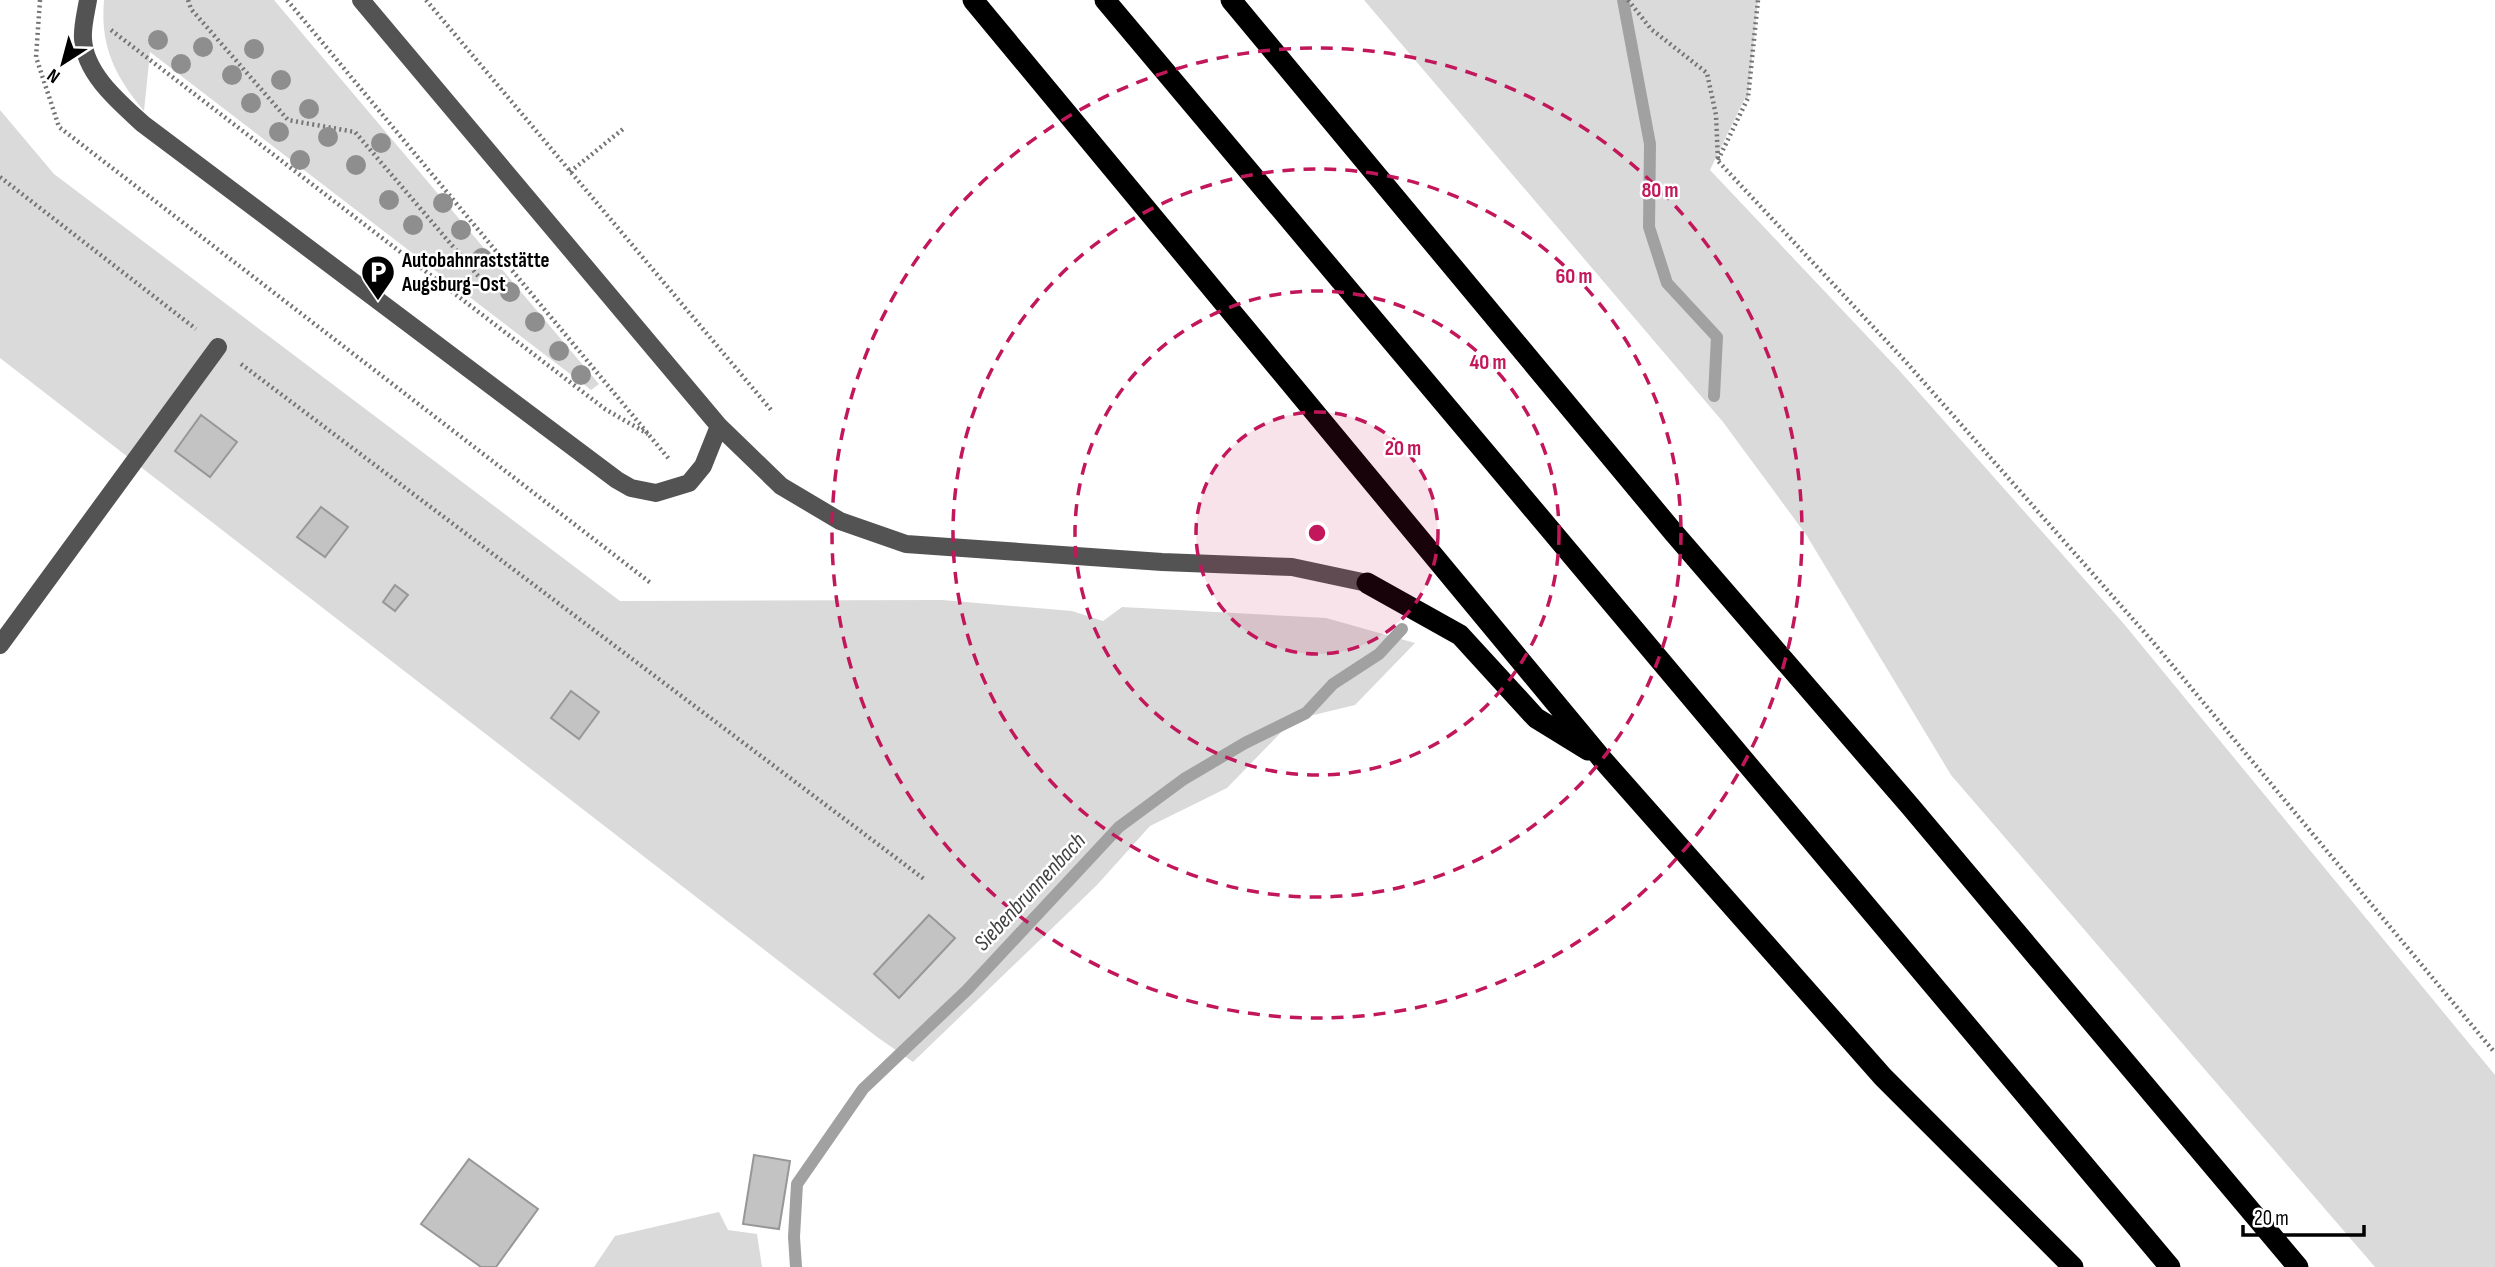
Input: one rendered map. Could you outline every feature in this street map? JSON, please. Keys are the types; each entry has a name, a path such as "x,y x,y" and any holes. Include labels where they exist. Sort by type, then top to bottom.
{"highway":[{"path":"973,0 1602,759 1883,1077 2073,1267"},
{"path":"1105,0 2170,1267"},
{"path":"1231,0 1674,533 1910,806 2298,1267"},
{"path":"1367,583 1461,635 1536,718 1602,759"}],"lane":[{"path":"361,0 719,426 781,486 840,521 906,544 1162,562 1292,567 1367,583"},
{"path":"87,6 83,40 91,66 115,98 143,124 617,480 631,488 656,493 689,483 703,466 719,426"},
{"path":"0,645 218,346"}],"path":[{"path":"40,0 36,57 59,127 652,584"},
{"path":"188,0 191,9 288,120 355,132 485,284"},
{"path":"287,0 689,483"},
{"path":"426,0 772,411"},
{"path":"1628,0 1651,29 1707,74 1716,115 1718,161 1906,362 2144,632 2495,1053"},
{"path":"1718,161 1748,98 1758,0"},
{"path":"87,6 605,409 648,434"},
{"path":"570,172 623,129"},
{"path":"0,177 218,346 924,879"}],"shaded area":[{"path":"104,0 274,0 599,384 591,390 150,52 144,111 125,86 107,47"},
{"path":"1364,0 1758,0 1748,98 1745,98 1710,170 1898,369 2124,624 2495,1075 2495,1267 2375,1267 1951,775 1807,536 1723,422"},
{"path":"0,110 54,174 620,601 942,600 1072,611 1103,621 1122,607 1326,618 1415,643 1355,705 1293,720 1227,788 1150,826 1097,885 913,1062 877,1037 0,358"},
{"path":"719,1212 728,1230 757,1234 762,1267 594,1267 615,1236"}],"building":[{"path":"201,415 237,442 210,477 175,451"},
{"path":"321,507 348,527 325,557 297,537"},
{"path":"395,585 408,595 395,611 383,602"},
{"path":"571,691 599,712 579,739 551,718"},
{"path":"929,915 955,938 899,998 874,974"},
{"path":"754,1155 790,1161 779,1229 743,1224"},
{"path":"469,1159 538,1209 496,1267 481,1267 421,1224"}],"waterway":[{"name":"Siebenbrunnenbach","path":"1623,0 1650,144 1649,227 1667,283 1717,337 1714,396"},
{"name":"Siebenbrunnenbach","path":"796,1267 794,1237 797,1184 863,1089 967,990 1119,827 1184,779 1245,743 1306,713 1333,684 1379,654 1402,629"}],"place":[{"name":"Autobahnraststätte Augsburg-Ost","path":"378,302"}]}
